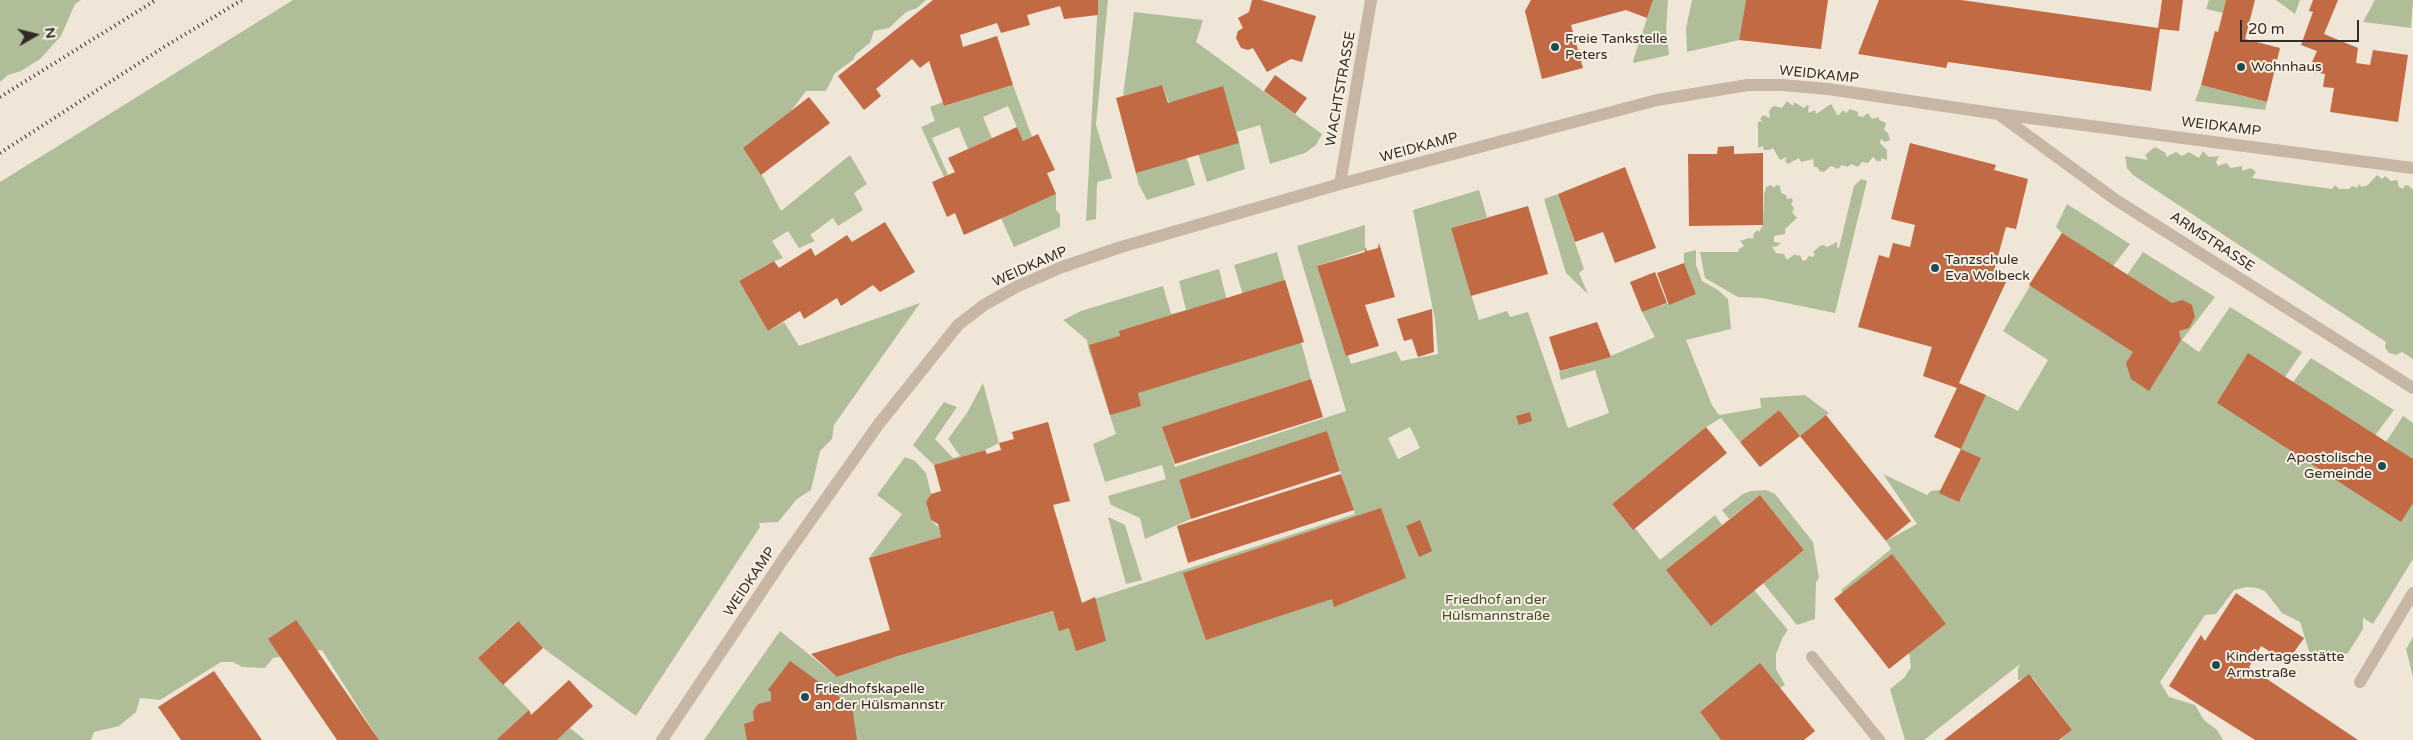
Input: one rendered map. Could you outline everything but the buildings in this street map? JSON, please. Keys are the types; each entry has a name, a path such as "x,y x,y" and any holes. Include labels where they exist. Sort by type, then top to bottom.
{"street":[{"name":"WACHTSTRASSE","path":"1340,184 1371,0"},
{"name":"WEIDKAMP","path":"662,740 784,558 878,425 958,325 997,298 1062,267 1161,235 1340,184 1657,100 1742,86 1782,85 1810,88 2413,168"},
{"name":"ARMSTRASSE","path":"1999,114 2116,200 2413,388"},
{"path":"2360,682 2413,593"},
{"path":"1812,657 1879,740"}],"green space":[{"path":"0,0 81,0 75,4 61,36 40,59 21,71 8,75 0,82"},
{"path":"293,0 926,0 917,8 906,12 889,28 874,31 870,43 856,54 853,60 835,73 826,91 806,91 788,115 743,148 762,175 781,211 850,155 867,184 854,193 863,210 838,226 833,218 810,235 815,241 799,248 788,231 772,241 783,258 772,262 739,281 768,331 784,322 799,346 920,303 834,425 832,439 820,451 811,490 797,499 778,522 759,523 760,527 636,716 543,648 517,621 478,658 529,710 496,740 379,740 322,650 273,658 265,668 242,667 233,662 221,662 160,700 140,698 136,712 119,726 94,732 91,740 0,740 0,182"},
{"path":"1098,0 1108,0 1096,125 1112,178 1097,182 1096,219 1086,221"},
{"path":"1653,0 1668,0 1666,30 1669,55 1634,63 1633,61"},
{"path":"1692,0 1746,0 1739,40 1687,52 1686,28"},
{"path":"2209,0 2226,0 2223,13 2206,9"},
{"path":"2276,0 2300,0 2295,14"},
{"path":"2375,0 2413,0 2411,28 2363,22"},
{"path":"1134,12 1203,20 1196,42 1322,134 1316,145 1305,153 1270,164 1260,125 1237,132 1245,169 1207,182 1198,153 1187,158 1195,185 1147,200 1139,185 1121,116 1169,103 1162,85 1123,96"},
{"path":"1013,85 1032,137 1023,141 1008,106 983,117 992,138 968,149 959,127 932,138 948,175 944,177 921,127 935,121 930,107 943,102 945,106"},
{"path":"2201,85 2267,102 2265,110 2195,101"},
{"path":"1787,101 1793,106 1794,102 1804,108 1807,105 1809,106 1808,113 1815,110 1816,114 1831,104 1838,116 1843,110 1846,113 1850,109 1858,112 1858,116 1863,117 1868,113 1872,119 1879,117 1879,120 1886,123 1884,130 1888,133 1890,140 1885,142 1881,139 1880,143 1887,150 1887,160 1881,158 1881,161 1877,161 1873,157 1868,163 1862,162 1858,167 1851,164 1848,167 1842,165 1838,169 1831,166 1824,172 1814,167 1813,159 1801,162 1799,158 1788,164 1785,161 1787,157 1780,160 1773,148 1764,150 1763,146 1758,148 1758,122 1762,121 1760,119 1763,115 1770,118 1769,111 1772,107 1782,108"},
{"path":"2155,147 2166,153 2166,157 2176,152 2182,156 2189,152 2199,158 2203,151 2209,157 2219,156 2216,162 2218,166 2226,163 2231,168 2242,166 2242,171 2251,168 2256,172 2252,178 2332,189 2335,185 2339,189 2349,189 2352,186 2357,188 2359,184 2362,187 2368,185 2377,175 2382,179 2385,176 2391,181 2397,180 2399,187 2403,189 2405,185 2409,186 2413,190 2413,359 2402,352 2396,355 2389,353 2385,347 2386,342 2133,175 2127,168 2125,156 2148,160 2145,155"},
{"path":"1861,179 1867,181 1835,313 1762,298 1738,297 1705,278 1700,252 1738,252 1744,246 1740,241 1749,238 1753,239 1754,233 1758,230 1759,232 1763,225 1764,194 1766,187 1771,185 1774,188 1776,185 1780,186 1781,193 1786,195 1787,199 1792,198 1793,202 1791,203 1794,209 1792,212 1797,218 1785,229 1785,234 1774,236 1774,242 1781,243 1776,247 1772,246 1776,253 1784,254 1787,260 1795,254 1797,256 1800,255 1802,260 1805,261 1809,256 1813,257 1815,254 1813,252 1820,246 1824,245 1827,247 1837,242 1837,247 1839,248 1854,186"},
{"name":"Friedhof an der Hülsmannstraße","path":"1479,190 1487,217 1451,228 1479,320 1507,311 1510,317 1528,312 1568,428 1609,413 1595,370 1561,380 1559,372 1611,356 1655,337 1642,312 1696,294 1684,263 1684,253 1696,250 1696,265 1702,281 1718,290 1728,299 1731,329 1686,340 1712,405 1719,415 1761,408 1760,398 1805,395 1829,413 1800,436 1779,410 1740,442 1721,418 1706,427 1612,504 1632,529 1635,528 1660,560 1715,515 1722,525 1667,570 1754,590 1788,630 1776,654 1776,669 1785,685 1780,688 1760,664 1700,712 1721,740 704,740 780,631 837,677 898,656 1082,603 1355,514 1327,432 1179,481 1191,519 1145,539 1140,518 1111,505 1108,496 1166,479 1162,465 1105,482 1093,444 1116,434 1087,340 1063,320 1081,311 1163,286 1171,314 1186,310 1179,281 1219,269 1227,301 1243,295 1234,265 1277,252 1311,379 1163,427 1175,467 1346,411 1297,246 1365,225 1365,250 1317,266 1351,364 1396,351 1401,361 1438,354 1435,320 1413,210","holes":["1410,427 1420,448 1398,459 1388,438"]},
{"path":"1056,194 1056,210 1060,214 1060,227 1014,247 1001,218"},
{"path":"1558,194 1584,269 1579,273 1588,294 1566,273 1544,199"},
{"path":"2067,204 2130,244 2113,266 2127,275 2143,252 2215,297 2182,340 2199,352 2230,307 2302,352 2285,377 2293,382 2311,358 2394,410 2371,441 2384,445 2403,416 2413,423 2413,559 2373,624 2363,618 2363,629 2348,653 2326,659 2311,657 2300,622 2282,613 2265,591 2257,588 2247,587 2234,590 2216,614 2205,615 2160,682 2169,697 2195,705 2204,720 2217,730 2223,740 2060,740 2072,730 2033,678 2018,680 2020,664 1924,740 1905,740 1890,689 1904,678 1911,667 1909,653 1946,624 1843,593 1841,590 1891,549 1886,541 1917,524 1883,474 1927,495 1931,491 1950,489 1961,499 1980,458 1961,449 1986,395 2018,411 2048,360 2003,331 2062,233 2056,227"},
{"path":"983,383 999,443 985,450 934,465 913,445 944,402 957,407 935,439 953,458 960,456 948,439 967,413"},
{"path":"905,457 915,461 926,473 931,494 926,502 931,520 938,527 941,537 869,558 902,514 877,495"},
{"path":"1766,490 1775,494 1813,542 1819,578 1816,582 1815,619 1797,625 1763,583 1804,550 1760,495 1729,519 1722,510 1743,494 1751,491"},
{"path":"1108,517 1125,525 1142,580 1126,584"},
{"path":"2413,637 2413,677 2406,649"},
{"path":"570,728 585,740 557,740"}],"railway":[{"path":"0,97 156,0"},
{"path":"0,153 164,47 242,0"}],"place":[{"name":"Freie Tankstelle Peters","path":"1555,47"},
{"name":"Wohnhaus","path":"2241,67"},
{"name":"Tanzschule Eva Wolbeck","path":"1935,268"},
{"name":"Apostolische Gemeinde","path":"2382,466"},
{"name":"Kindertagesstätte Armstraße","path":"2216,665"},
{"name":"Friedhofskapelle an der Hülsmannstr","path":"805,697"}]}
